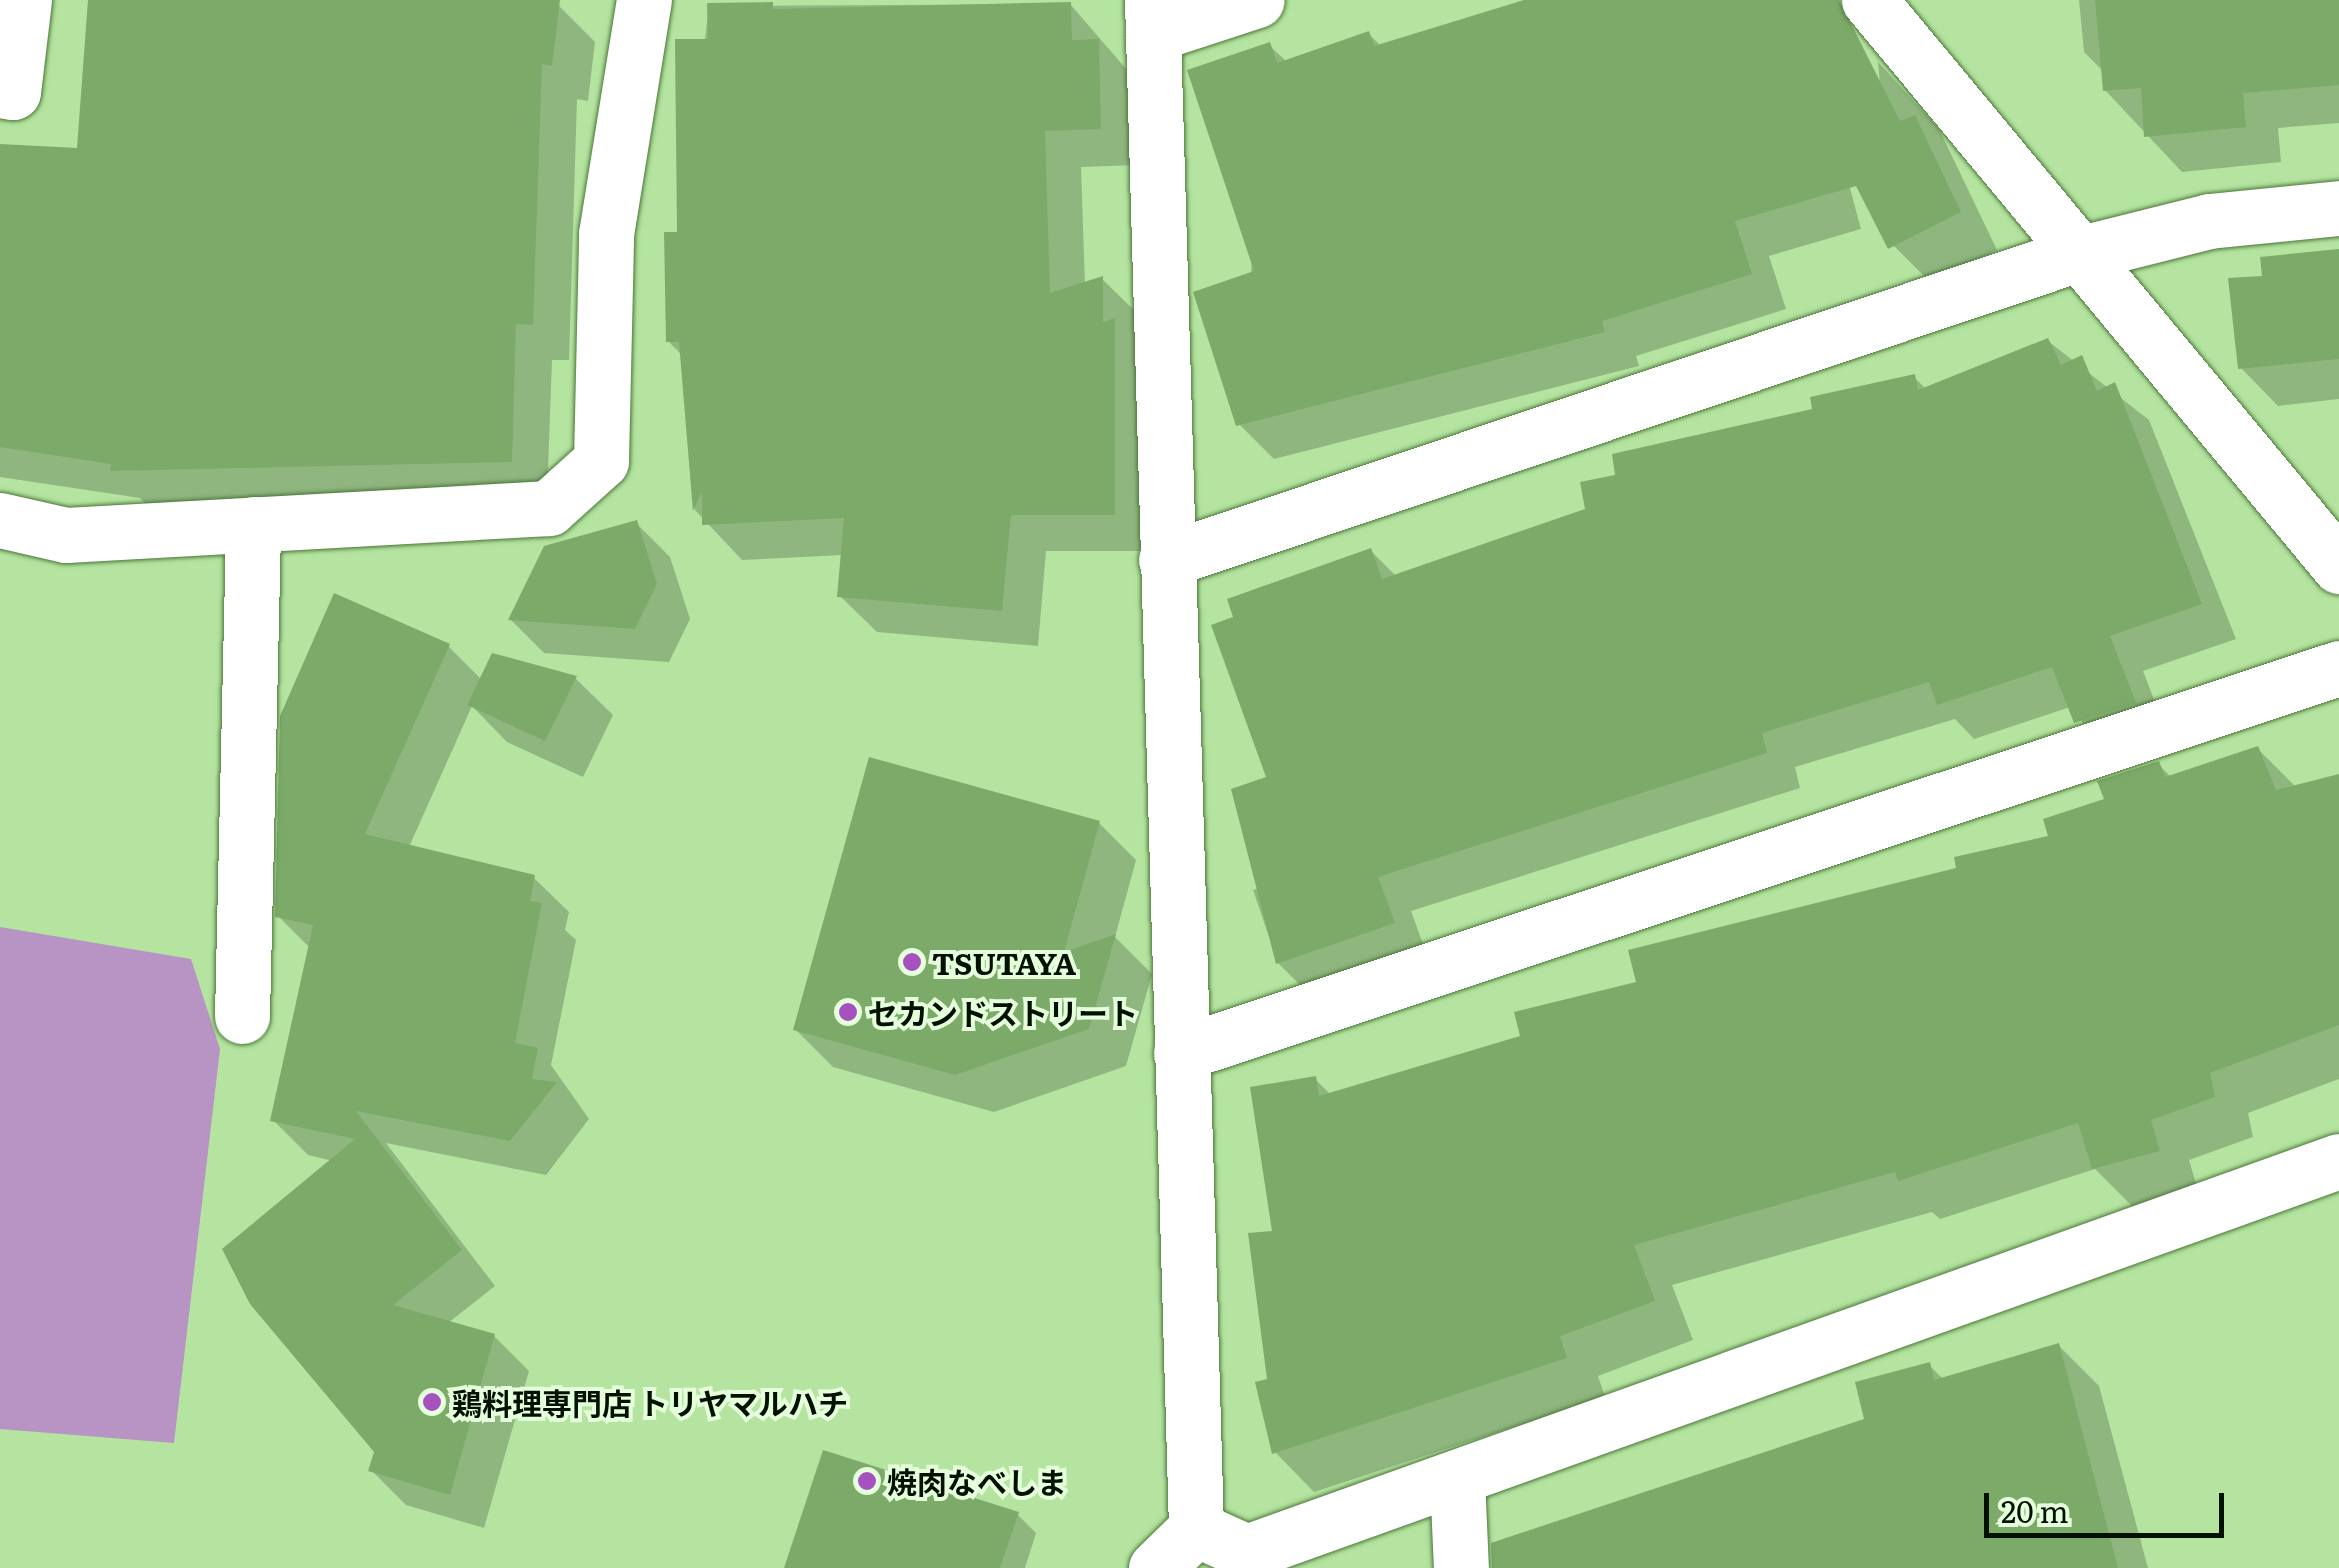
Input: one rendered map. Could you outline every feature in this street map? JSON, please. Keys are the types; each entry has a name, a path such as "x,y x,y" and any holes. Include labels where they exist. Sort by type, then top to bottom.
{"street":[{"path":"0,90 13,92 24,0"},
{"path":"0,520 66,535 549,508 601,460 606,234 644,0"},
{"path":"1156,1568 1196,1530 1153,17 1256,0"},
{"path":"1870,0 2339,566"},
{"path":"1166,560 2078,254 2208,221 2339,208"},
{"path":"242,1016 253,524"},
{"path":"1181,1054 2339,668"},
{"path":"1196,1530 1247,1552 2339,1161"},
{"path":"1457,1478 1462,1568"}],"shaded area":[{"path":"0,927 191,959 220,1049 174,1443 0,1429"}],"building":[{"path":"88,0 560,0 552,66 542,64 533,325 516,324 512,462 110,471 111,464 0,447 0,144 77,148"},
{"path":"1524,0 1839,0 1900,121 1915,115 1961,212 1888,249 1856,186 1735,221 1752,274 1602,321 1605,332 1236,426 1193,292 1254,271 1187,70 1270,42 1277,63 1369,31 1374,46"},
{"path":"2095,0 2339,0 2339,85 2243,93 2246,127 2144,137 2141,88 2103,91"},
{"path":"773,2 773,9 1071,2 1072,40 1099,39 1101,129 1045,131 1050,293 1103,276 1103,322 1115,318 1115,515 1011,515 1002,611 837,597 844,518 702,525 702,492 693,511 679,342 666,342 664,232 677,232 675,39 708,39 707,3"},
{"path":"2339,249 2339,359 2238,369 2228,278 2262,276 2260,257"},
{"path":"2048,338 2061,365 2082,355 2097,391 2115,382 2202,604 2110,636 2136,703 2074,723 2052,667 1937,705 1929,682 1762,733 1767,753 1378,877 1395,923 1276,964 1231,789 1266,777 1211,625 1233,617 1227,599 1371,548 1382,579 1585,509 1580,482 1615,475 1612,454 1812,409 1810,397 1915,374 1918,390"},
{"path":"637,520 657,584 635,629 508,620 544,546"},
{"path":"334,593 450,644 365,834 535,875 530,901 542,903 515,1043 538,1048 532,1079 557,1082 510,1141 356,1111 462,1250 393,1305 495,1334 450,1495 368,1471 374,1452 250,1304 222,1249 355,1139 270,1121 313,925 275,917 280,716"},
{"path":"492,653 577,676 545,741 467,705"},
{"path":"2258,746 2276,790 2339,774 2339,1025 2210,1073 2215,1097 2151,1120 2160,1151 2092,1169 2078,1123 1898,1181 1895,1172 1634,1245 1655,1301 1560,1336 1567,1358 1272,1454 1255,1382 1267,1379 1248,1233 1272,1231 1250,1087 1316,1076 1319,1096 1520,1036 1514,1012 1636,982 1628,950 1956,868 1954,857 2048,836 2043,819 2104,799 2097,781 2159,761 2165,777"},
{"name":"TSUTAYA","path":"869,757 1100,821 1064,952 1116,934 1089,1029 955,1075 793,1030"},
{"path":"2059,1343 2118,1568 1492,1568 1491,1543 1864,1419 1855,1382 1930,1362 1934,1380"},
{"name":"焼肉なべしま","path":"823,1450 1019,1512 1000,1568 784,1568"}],"place":[{"name":"TSUTAYA","path":"912,962"},
{"name":"セカンドストリート","path":"848,1012"},
{"name":"鶏料理専門店 トリヤマルハチ","path":"432,1402"},
{"name":"焼肉なべしま","path":"867,1481"}]}
